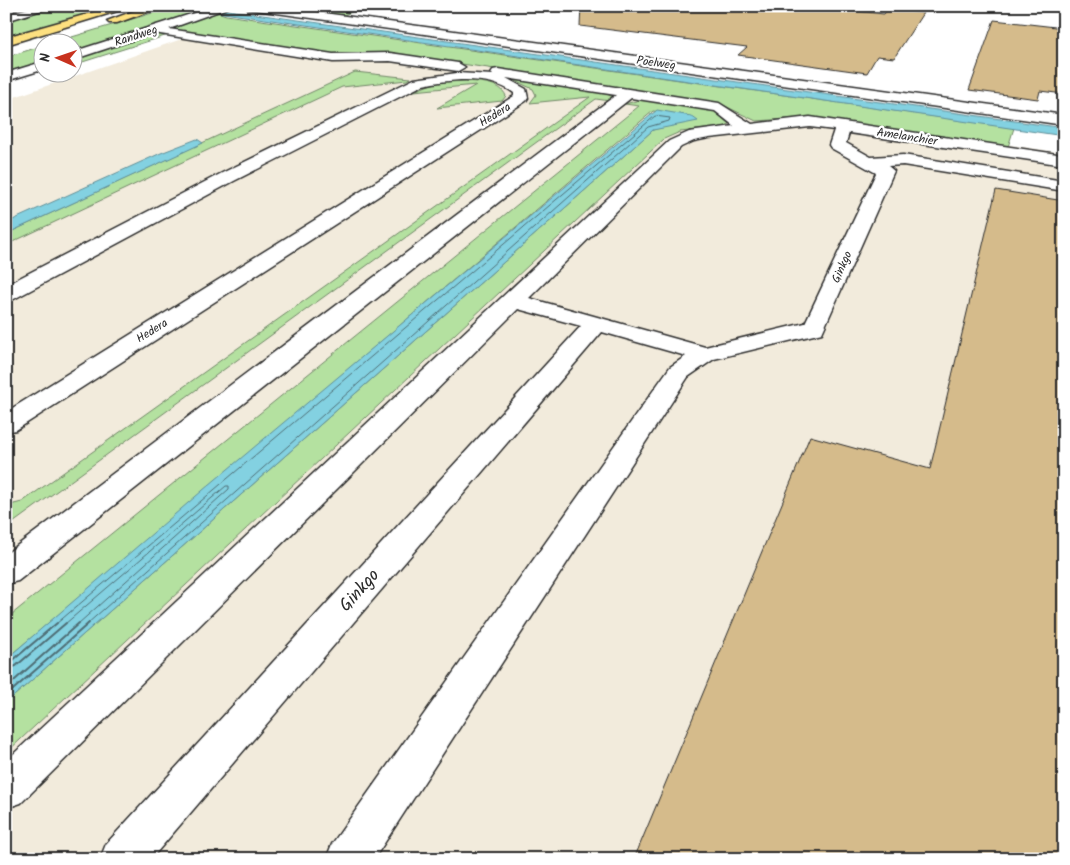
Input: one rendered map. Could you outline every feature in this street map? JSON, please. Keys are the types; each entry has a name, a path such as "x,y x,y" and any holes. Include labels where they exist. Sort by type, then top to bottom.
{"highway":[{"path":"6,41 129,6"},
{"path":"77,32 159,6"},
{"path":"6,54 32,46"}],"street":[{"path":"6,18 50,6"},
{"name":"Randweg","path":"82,53 228,6"},
{"name":"Poelweg","path":"248,6 1064,120"},
{"path":"155,30 332,58 390,57 630,92 719,107 749,128"},
{"path":"6,77 32,69"},
{"name":"Hedera","path":"6,294 228,177 419,82 442,77 472,77 508,84 521,92 521,98 6,424"},
{"path":"6,572 630,92"},
{"name":"Amelanchier","path":"749,128 810,122 1064,160"},
{"name":"Ginkgo","path":"348,859 679,372 705,354 814,328 885,171 837,146 843,127"},
{"path":"6,789 675,144 689,137 749,128"},
{"name":"Amelanchier","path":"867,162 903,160 1064,186"},
{"name":"Ginkgo","path":"513,300 705,354"},
{"name":"Ginkgo","path":"122,859 597,323"}],"shaded area":[{"path":"219,26 1064,153 1064,859 6,859 6,100 58,82 82,82 82,74"}],"green space":[{"path":"58,6 120,6 6,36 6,20"},
{"path":"176,6 189,6 185,8 193,11 204,11 82,51 82,34"},
{"path":"271,6 367,6 341,16"},
{"path":"217,12 226,15 1014,128 1008,147 803,118 756,121 719,103 409,56 339,56 170,29"},
{"path":"150,34 168,35 82,62 82,56"},
{"path":"32,49 32,66 6,75 6,57"},
{"path":"355,72 411,78 342,87 6,245 6,234"},
{"path":"511,79 605,93 613,97 610,101 596,99 6,528 6,506 22,502 590,97 530,103 536,95 533,89"},
{"path":"481,82 499,87 506,96 502,101 437,108 476,85 414,91 434,83"},
{"path":"643,99 713,110 729,124 724,127 680,132 664,139 6,753 6,703 653,130 694,117 653,111 6,659 6,619 639,106 625,104"}],"water":[{"path":"189,6 213,6 213,8 1064,128 1064,136 217,12 185,9"},
{"path":"657,110 691,116 698,121 653,130 6,703 6,659 209,485"},
{"path":"197,139 203,143 6,234 6,223 161,153"}],"building":[{"path":"581,6 810,6 884,14 888,9 923,13 894,58 877,56 867,73 738,55 747,47 580,26"},
{"path":"994,20 1064,28 1064,94 1040,91 1038,99 969,90"},
{"path":"996,190 1064,201 1064,859 634,859 810,436 930,469"}]}
